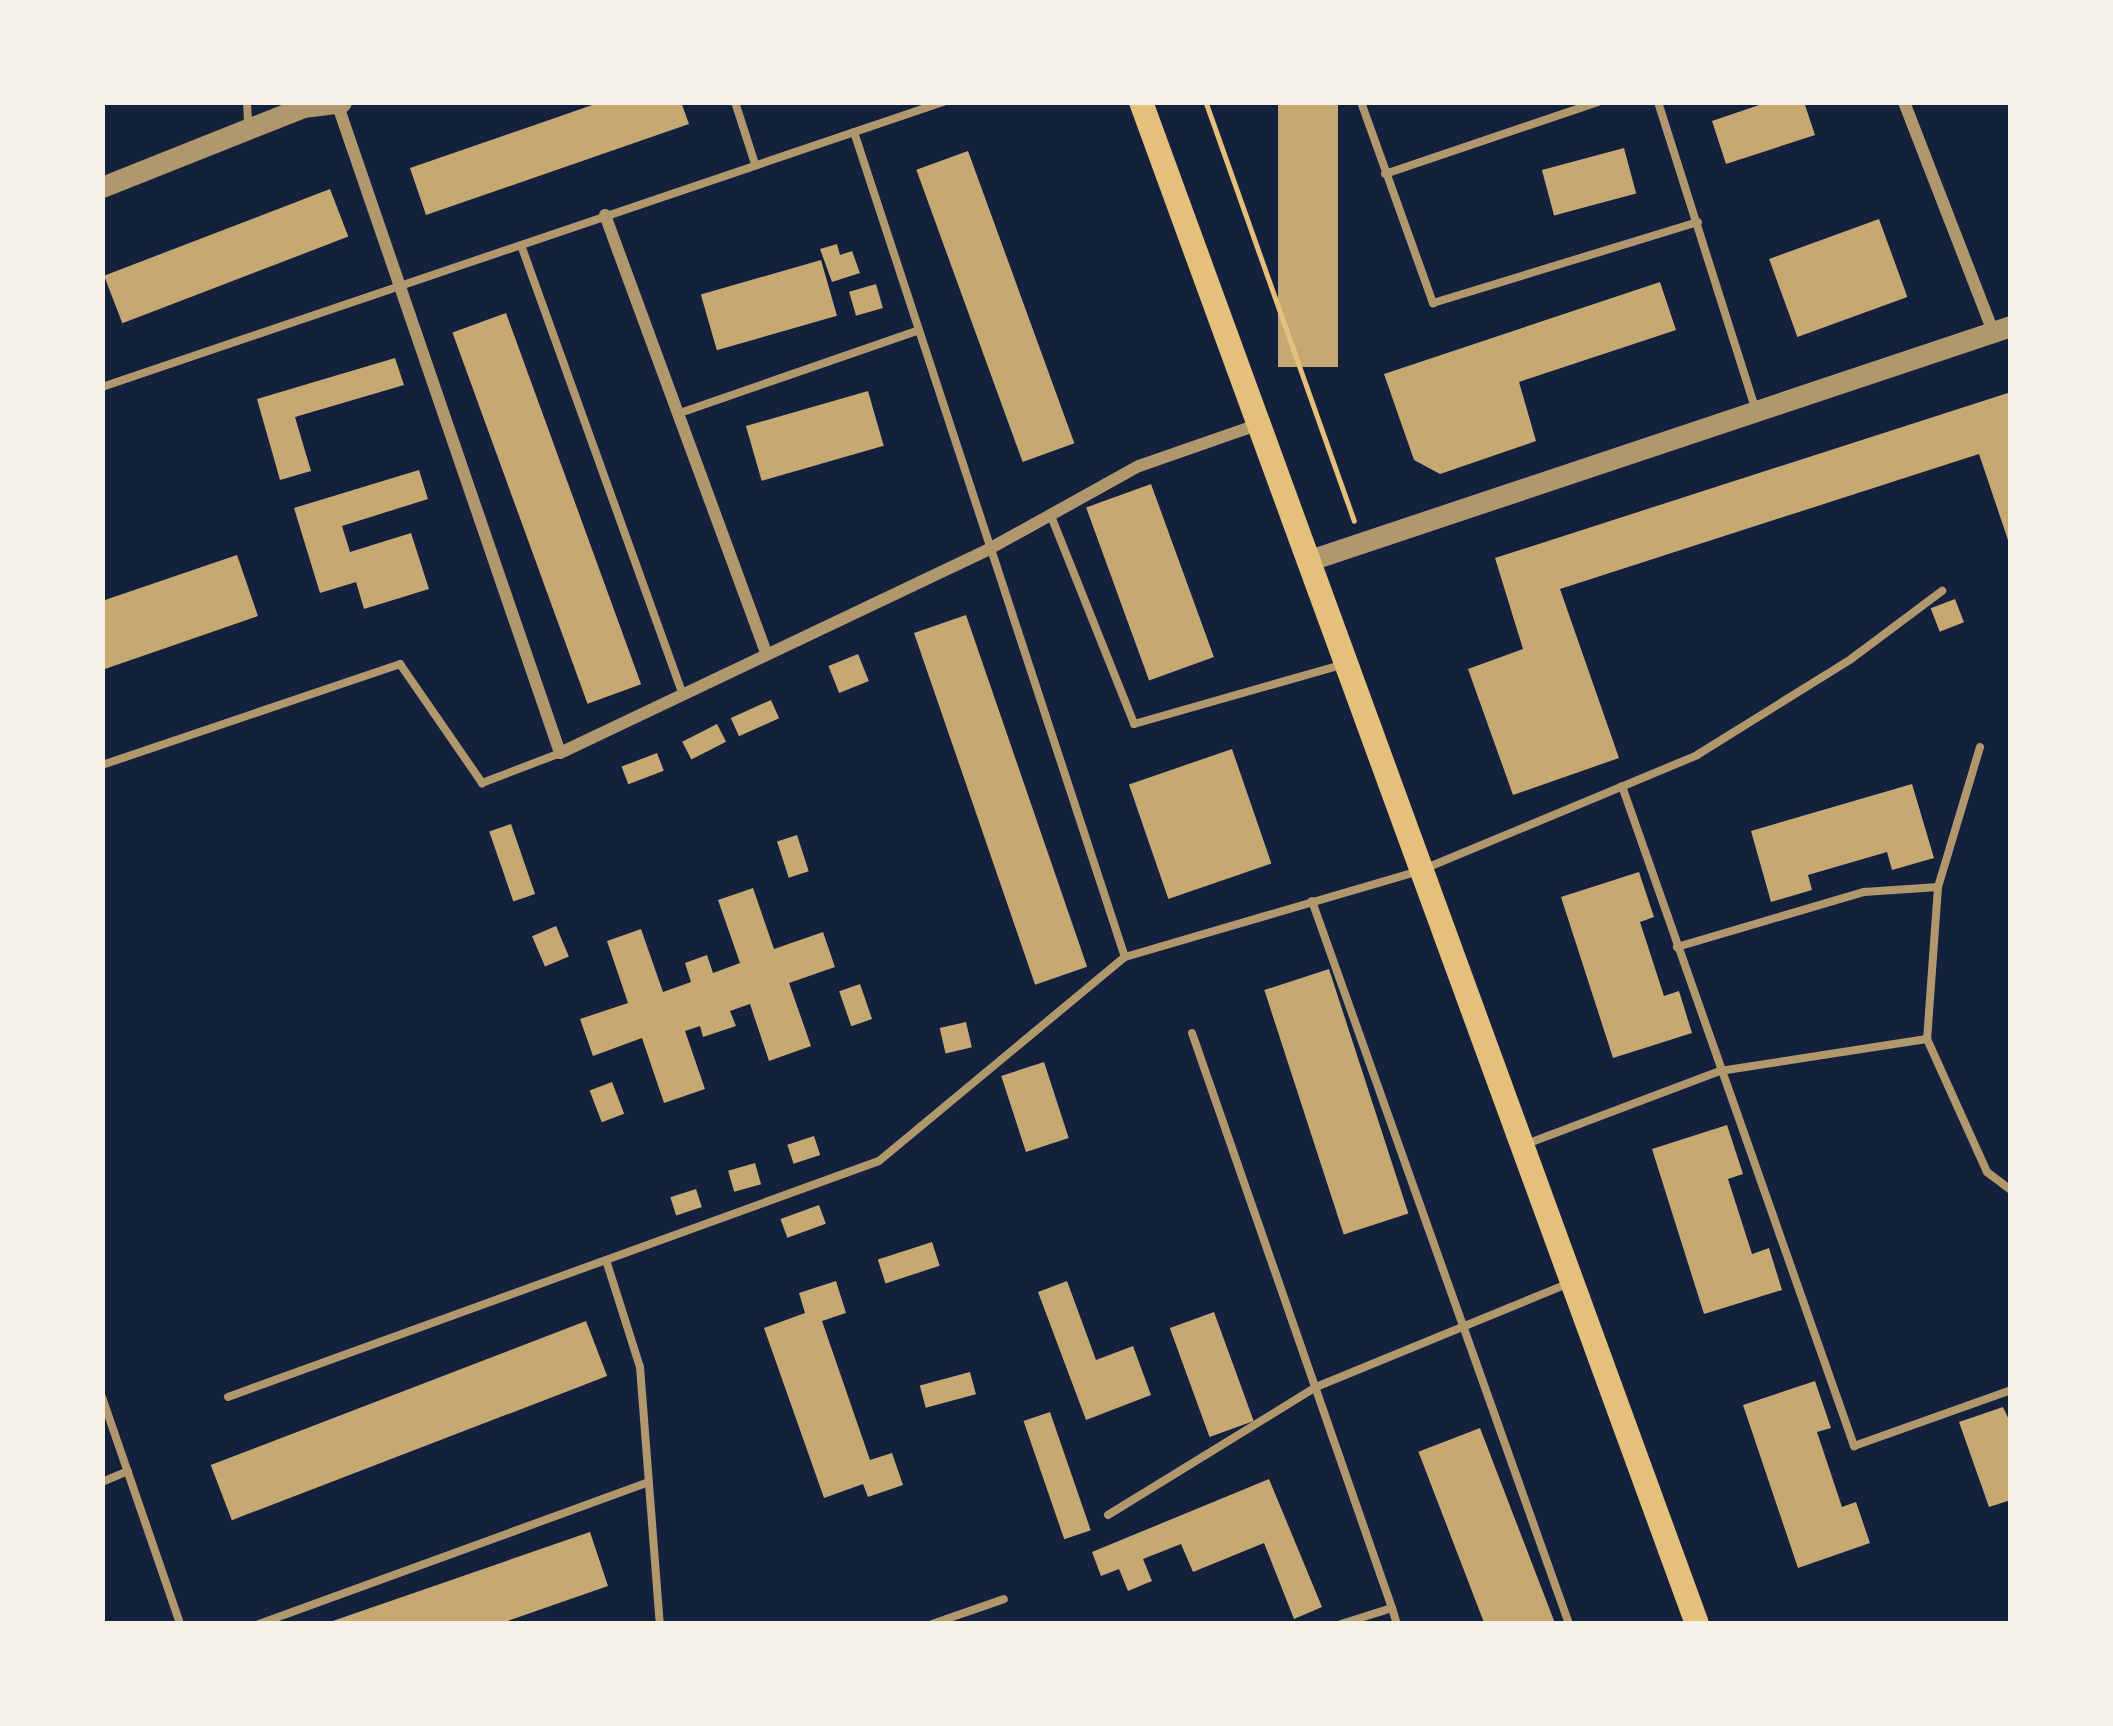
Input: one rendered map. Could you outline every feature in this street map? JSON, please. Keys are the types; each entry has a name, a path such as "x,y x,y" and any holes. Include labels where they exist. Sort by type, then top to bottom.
{"main road":[{"path":"1141,102 1341,665 1697,1624"}],"street":[{"path":"1306,561 2002,329 1904,102"},
{"path":"102,187 248,132 303,105 339,103 396,287 560,753 989,549 1139,466 1254,426"},
{"path":"605,215 766,653"}],"lane":[{"path":"247,102 248,132"},
{"path":"735,102 754,164"},
{"path":"102,387 943,102"},
{"path":"1361,102 1433,303 1698,222"},
{"path":"1385,175 1598,102"},
{"path":"1658,102 1757,412"},
{"path":"854,133 1125,956"},
{"path":"521,245 682,694"},
{"path":"677,414 917,331"},
{"path":"1051,514 1134,724 1341,665"},
{"path":"228,1396 879,1161 1125,956 1419,871 1696,754 1851,659 1942,591"},
{"path":"102,765 400,664 482,783 560,753"},
{"path":"1980,747 1938,887 1927,1039 1988,1172 2011,1190"},
{"path":"1622,786 1854,1446 2011,1390"},
{"path":"1677,947 1864,892 1938,887"},
{"path":"1312,901 1569,1624"},
{"path":"1192,1033 1397,1624"},
{"path":"1522,1146 1720,1071 1927,1039"},
{"path":"606,1259 640,1366 660,1624"},
{"path":"1108,1515 1316,1387 1568,1283"},
{"path":"102,1397 180,1624"},
{"path":"102,1482 128,1471"},
{"path":"259,1624 646,1483"},
{"path":"932,1624 1004,1599"},
{"path":"1341,1624 1392,1607"}],"path":[{"path":"1206,102 1362,542"}],"building":[{"path":"601,102 681,102 689,124 426,215 410,168"},
{"path":"1278,102 1338,102 1338,367 1278,367"},
{"path":"1768,102 1804,102 1815,135 1726,164 1712,121"},
{"path":"1624,148 1636,193 1554,215 1542,170"},
{"path":"968,151 1074,443 1023,462 916,170"},
{"path":"330,189 348,237 122,323 104,276"},
{"path":"1879,219 1907,297 1797,337 1769,259"},
{"path":"837,244 840,255 852,251 860,273 832,282 820,249"},
{"path":"821,260 837,316 717,350 701,294"},
{"path":"1660,282 1676,330 1519,382 1536,441 1440,474 1414,460 1384,374"},
{"path":"876,284 883,308 856,316 849,292"},
{"path":"506,313 641,684 588,704 452,332"},
{"path":"395,358 404,385 295,417 311,471 280,480 257,399"},
{"path":"868,391 884,446 762,481 746,426"},
{"path":"2011,392 2011,549 1979,454 1560,589 1619,758 1513,795 1468,669 1523,649 1495,558"},
{"path":"419,470 428,499 342,526 350,552 411,533 429,589 364,609 356,582 320,593 294,508"},
{"path":"1151,484 1214,657 1149,681 1086,508"},
{"path":"237,555 258,616 102,670 102,601"},
{"path":"1955,599 1964,622 1940,632 1931,608"},
{"path":"966,615 1087,967 1035,985 914,633"},
{"path":"858,654 869,681 839,693 828,666"},
{"path":"771,700 779,718 739,736 731,718"},
{"path":"717,724 726,742 691,760 682,742"},
{"path":"1232,749 1271,863 1168,899 1129,784"},
{"path":"657,753 664,771 628,784 622,767"},
{"path":"1912,784 1934,858 1892,870 1887,852 1808,875 1812,890 1771,902 1751,831"},
{"path":"511,824 535,894 513,901 489,831"},
{"path":"797,835 809,871 789,878 777,841"},
{"path":"1639,872 1654,917 1640,922 1664,996 1679,991 1692,1033 1613,1058 1561,897"},
{"path":"753,888 774,949 823,932 835,967 789,983 811,1046 769,1061 750,1004 730,1011 736,1026 703,1037 700,1026 685,1031 705,1089 664,1103 642,1038 593,1056 580,1019 628,1003 607,941 641,929 663,992 691,982 685,963 707,955 713,973 740,963 718,900"},
{"path":"556,926 569,956 545,967 532,936"},
{"path":"1329,969 1408,1213 1344,1234 1264,990"},
{"path":"860,984 872,1019 851,1026 839,991"},
{"path":"966,1022 972,1047 946,1053 940,1028"},
{"path":"1044,1062 1069,1138 1026,1152 1001,1076"},
{"path":"612,1082 624,1114 602,1122 590,1091"},
{"path":"1727,1125 1743,1174 1728,1179 1752,1254 1769,1248 1782,1290 1704,1314 1652,1149"},
{"path":"814,1136 820,1155 794,1164 787,1145"},
{"path":"755,1163 761,1184 734,1192 728,1171"},
{"path":"696,1189 702,1207 676,1215 670,1197"},
{"path":"819,1205 826,1224 787,1238 780,1219"},
{"path":"932,1242 940,1266 886,1283 878,1260"},
{"path":"836,1281 846,1313 822,1321 870,1460 892,1453 903,1485 868,1497 863,1484 824,1498 764,1328 805,1313 799,1293"},
{"path":"1067,1281 1096,1360 1133,1346 1151,1395 1086,1420 1038,1292"},
{"path":"1214,1312 1254,1421 1210,1437 1170,1328"},
{"path":"586,1321 607,1376 232,1520 211,1465"},
{"path":"970,1372 976,1394 926,1408 920,1385"},
{"path":"1815,1381 1831,1428 1817,1432 1842,1507 1856,1502 1870,1543 1798,1568 1743,1405"},
{"path":"2003,1407 2011,1424 2011,1500 1989,1507 1959,1422"},
{"path":"1050,1412 1091,1530 1064,1539 1024,1421"},
{"path":"1480,1428 1555,1624 1485,1624 1418,1452"},
{"path":"1269,1479 1322,1607 1294,1619 1264,1543 1193,1572 1181,1544 1143,1559 1152,1581 1128,1591 1119,1569 1101,1576 1092,1552"},
{"path":"590,1532 608,1586 499,1624 324,1624"}]}
